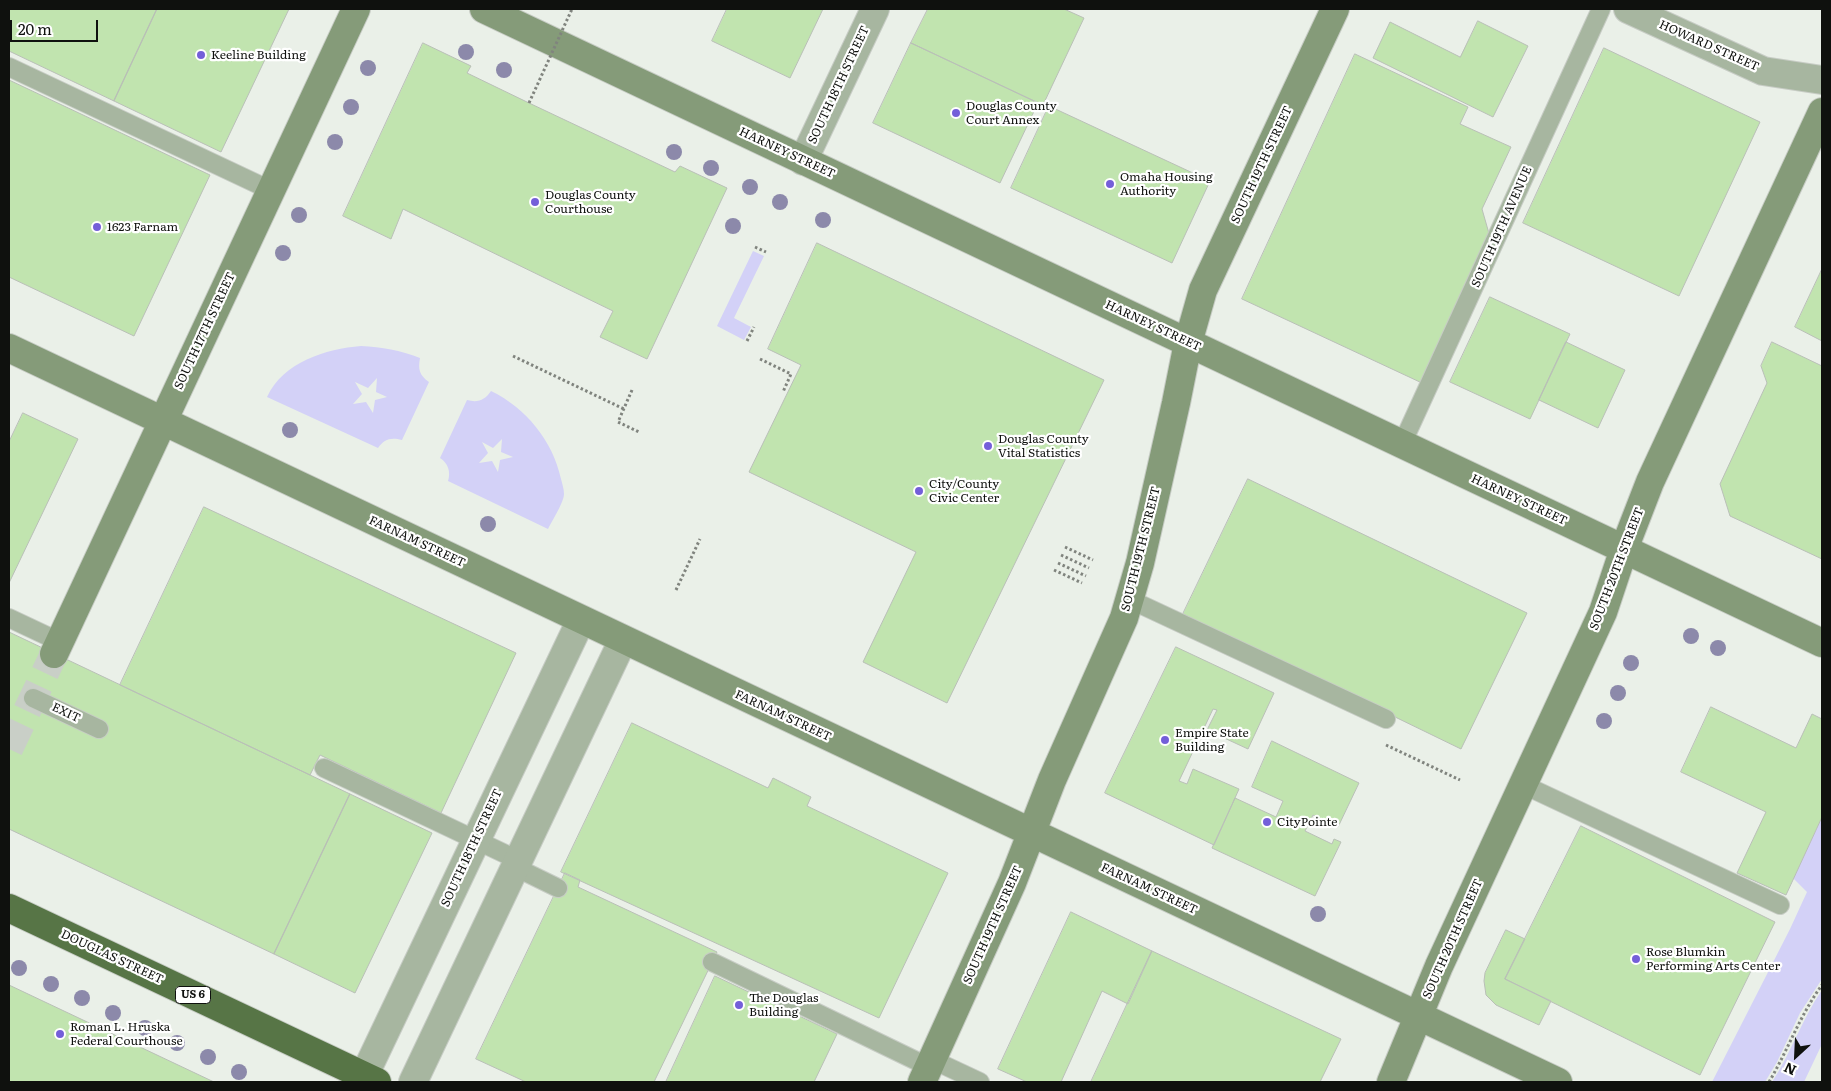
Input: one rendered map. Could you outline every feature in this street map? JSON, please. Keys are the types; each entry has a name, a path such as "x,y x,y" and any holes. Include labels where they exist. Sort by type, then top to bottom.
{"highway":[{"name":"DOUGLAS STREET","path":"9,908 371,1079"}],"main road":[{"name":"SOUTH 17TH STREET","path":"57,648 356,9"},
{"name":"HARNEY STREET","path":"484,9 1822,643"},
{"name":"SOUTH 19TH STREET","path":"928,1070 1012,883 1052,780 1119,631 1130,600 1140,563 1188,343 1203,290 1335,9"},
{"name":"SOUTH 20TH STREET","path":"1391,1082 1439,966 1603,612 1624,549 1650,482 1822,112"},
{"name":"FARNAM STREET","path":"9,348 1558,1082"}],"street":[{"name":"SOUTH 18TH STREET","path":"802,161 875,9"},
{"name":"HOWARD STREET","path":"1628,9 1763,71 1822,80"},
{"name":"SOUTH 18TH STREET","path":"371,1079 476,841 580,620"},
{"path":"413,1082 623,640"}],"lane":[{"name":"SOUTH 19TH AVENUE","path":"1402,444 1601,9"},
{"path":"9,66 270,190"},
{"path":"1130,600 1386,719"},
{"path":"9,618 57,648"},
{"name":"EXIT","path":"33,698 99,729"},
{"path":"324,768 476,841 558,888"},
{"path":"1524,785 1780,905"},
{"path":"712,962 928,1070 980,1082"}],"path":[{"path":"528,102 572,9"},
{"path":"755,247 766,252"},
{"path":"748,341 754,327"},
{"path":"513,356 624,408"},
{"path":"760,359 791,374 783,392"},
{"path":"632,390 618,422 639,432"},
{"path":"676,590 700,540"},
{"path":"1065,547 1093,560"},
{"path":"1061,555 1089,568"},
{"path":"1058,563 1086,576"},
{"path":"1054,570 1082,583"},
{"path":"1386,745 1460,780"},
{"path":"1769,1082 1809,1003 1822,985"}],"shaded area":[{"path":"753,251 764,256 734,318 751,327 744,340 717,326"},
{"path":"361,346 384,348 420,358 420,372 429,382 402,440 388,440 378,448 267,397 274,385 295,366 320,354","holes":["377,378 376,392 387,397 375,400 373,413 366,402 353,404 362,394 355,382 368,388"]},
{"path":"491,391 504,398 526,416 545,439 552,452 564,494 548,529 448,481 448,468 440,458 467,400 478,401 484,399","holes":["502,439 501,452 513,457 500,460 498,472 492,461 479,463 488,453 482,442 493,448"]},
{"path":"1822,817 1822,979 1800,1013 1777,1062 1765,1082 1712,1082 1807,892 1793,878"},
{"path":"1822,990 1822,1044 1804,1082 1772,1082 1808,1013"}],"building":[{"path":"9,9 157,9 114,101 9,51"},
{"name":"Keeline Building","path":"157,9 289,9 221,152 114,101"},
{"path":"727,9 823,9 790,78 712,41"},
{"path":"928,9 1064,9 1084,18 1043,105 911,43"},
{"path":"1478,21 1528,46 1493,117 1373,58 1390,22 1460,57"},
{"name":"Douglas County Courthouse","path":"423,43 471,66 467,73 529,103 675,172 680,166 727,188 647,359 600,337 613,311 403,209 391,239 343,216"},
{"name":"Douglas County Court Annex","path":"911,43 1038,103 1000,183 873,123"},
{"path":"1604,48 1760,122 1679,296 1523,223"},
{"path":"1355,54 1468,107 1460,124 1511,147 1482,209 1490,237 1422,383 1242,299"},
{"name":"1623 Farnam","path":"9,80 210,175 134,336 9,277"},
{"name":"Omaha Housing Authority","path":"1049,106 1210,181 1172,263 1011,188"},
{"name":"City/County Civic Center","path":"817,243 1104,380 947,703 863,662 916,552 749,472 801,365 768,349"},
{"path":"1822,269 1822,341 1795,327"},
{"path":"1490,297 1570,334 1530,419 1450,382"},
{"path":"1566,342 1625,370 1598,428 1539,400"},
{"path":"1772,342 1822,366 1822,559 1730,516 1720,484 1767,383 1761,366"},
{"path":"23,413 78,439 9,583 9,442"},
{"path":"1248,479 1527,613 1461,749 1183,614"},
{"path":"204,507 516,653 441,813 320,755 310,775 120,685"},
{"path":"9,632 350,794 274,954 9,829"},
{"name":"Empire State Building","path":"1176,647 1274,693 1248,749 1207,730 1217,710 1213,709 1179,781 1187,784 1193,769 1239,789 1214,845 1105,793"},
{"path":"1711,707 1796,748 1812,714 1822,719 1822,817 1786,895 1737,873 1766,812 1681,772"},
{"path":"632,723 768,788 773,778 811,797 807,806 948,873 879,1018 561,872"},
{"name":"CityPointe","path":"1272,741 1359,783 1338,827 1313,815 1305,831 1332,844 1334,839 1341,842 1315,896 1212,848 1235,798 1276,817 1283,801 1252,787"},
{"path":"350,794 432,833 355,993 274,954"},
{"name":"Rose Blumkin Performing Arts Center","path":"1581,826 1775,922 1700,1075 1505,979"},
{"path":"565,873 580,880 578,887 717,952 654,1082 526,1082 476,1059"},
{"path":"1071,912 1152,951 1128,1004 1102,991 1061,1082 1027,1082 998,1069"},
{"path":"1506,930 1525,939 1505,979 1551,1001 1539,1025 1496,1005 1486,995 1485,973"},
{"path":"1152,951 1341,1039 1320,1082 1091,1082"},
{"name":"The Douglas Building","path":"715,976 837,1034 814,1082 666,1082"},
{"name":"Roman L. Hruska Federal Courthouse","path":"9,985 214,1082 9,1082"}],"tunnel":[{"path":"9,749 54,654"}],"place":[{"name":"Keeline Building","path":"201,55"},
{"name":"Douglas County Court Annex","path":"956,113"},
{"name":"Omaha Housing Authority","path":"1110,184"},
{"name":"Douglas County Courthouse","path":"535,202"},
{"name":"1623 Farnam","path":"97,227"},
{"name":"Douglas County Vital Statistics","path":"988,446"},
{"name":"City/County Civic Center","path":"919,491"},
{"name":"Empire State Building","path":"1165,740"},
{"name":"CityPointe","path":"1267,822"},
{"name":"Rose Blumkin Performing Arts Center","path":"1636,959"},
{"name":"The Douglas Building","path":"739,1005"},
{"name":"Roman L. Hruska Federal Courthouse","path":"60,1034"}]}
